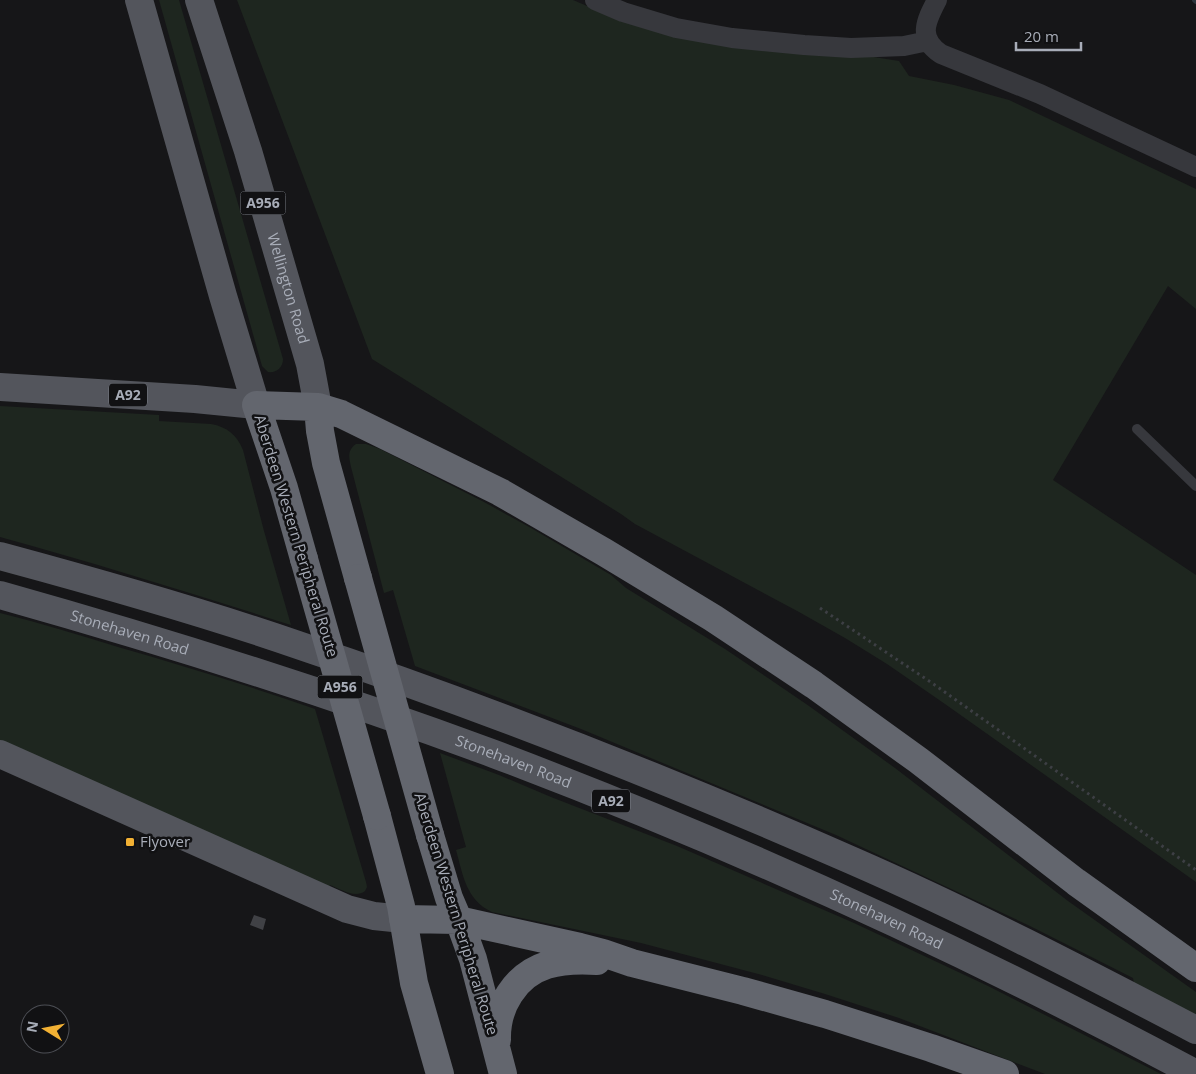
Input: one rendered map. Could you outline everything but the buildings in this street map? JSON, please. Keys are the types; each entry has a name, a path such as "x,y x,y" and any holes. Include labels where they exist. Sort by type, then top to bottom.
{"highway":[{"name":"A92","path":"256,405 318,407 341,414 500,492 604,552 713,618 814,685 918,760 1076,882 1196,968"},
{"name":"Aberdeen Western Peripheral Route","path":"256,405 284,488 377,816 398,893 414,983 440,1074"},
{"name":"Aberdeen Western Peripheral Route","path":"318,407 326,463 430,835 445,886 472,959 501,1065"},
{"path":"403,919 458,920 580,947 632,963 835,1017 1005,1074"},
{"path":"501,1065 497,1031 500,1014 510,993 526,976 538,969 559,962 589,960 632,963"}],"main road":[{"name":"A956","path":"139,0 256,405"},
{"name":"Wellington Road","path":"199,0 248,151 310,364 318,407"},
{"name":"A92","path":"0,387 195,399 256,405"},
{"name":"A92","path":"0,556 177,606 296,644 498,715 625,764 856,862 957,909 1196,1030"},
{"name":"Stonehaven Road","path":"0,596 98,623 309,689 460,742 582,789 802,880 920,934 1038,991 1196,1074"},
{"path":"0,754 347,909 374,916 403,919"}],"street":[{"path":"594,0 622,12 676,28 732,38 851,48 904,46 928,41"},
{"path":"937,0 926,23 925,32 931,46 941,54 1040,94 1196,166"}],"lane":[{"path":"1136,429 1196,486"}],"path":[{"path":"820,608 932,683 1196,870"}],"shaded area":[{"path":"159,0 179,0 283,359 280,367 274,372 268,372 262,366"},
{"path":"237,0 573,0 608,15 899,61 909,76 954,85 1009,100 1196,189 1196,309 1168,286 1053,480 1196,575 1196,882 887,664 799,612 635,524 372,359"},
{"path":"0,406 159,415 159,421 211,424 231,432 243,450 291,625 0,537"},
{"path":"356,444 366,444 380,449 531,528 611,575 626,588 768,678 895,768 1068,901 1196,992 1196,1015 1134,983 1133,978 1030,926 836,835 581,729 415,666 393,590 384,593 350,464 350,452"},
{"path":"0,613 192,669 315,709 366,882 367,887 365,891 352,894 330,885 328,891 0,746"},
{"path":"440,753 677,846 854,923 988,986 1161,1074 1045,1074 899,1018 762,975 641,943 492,912 476,901 464,877 456,850 466,847"}],"place":[{"name":"Flyover","path":"130,842"}]}
